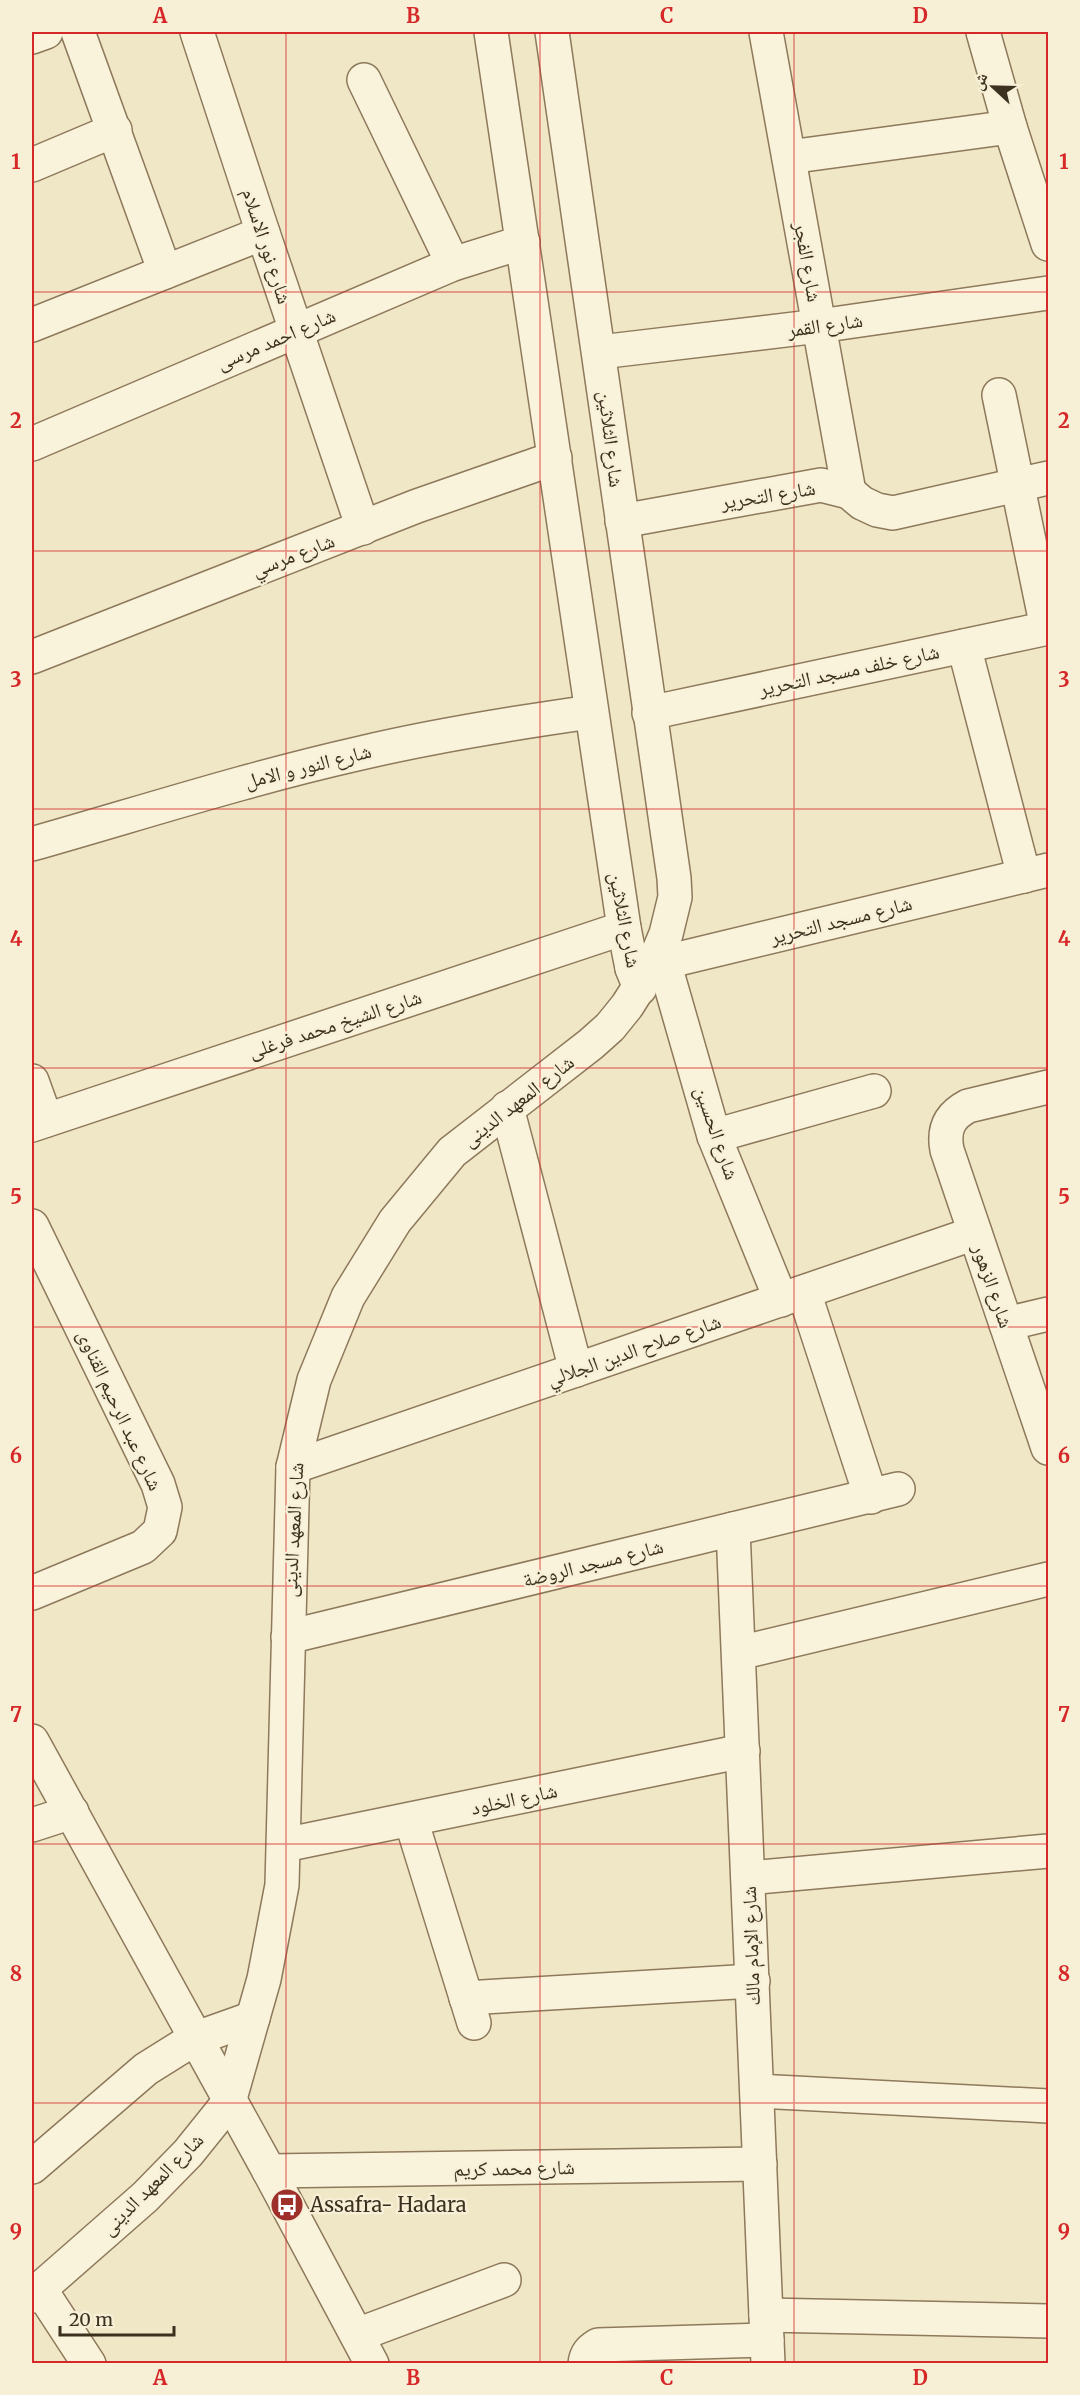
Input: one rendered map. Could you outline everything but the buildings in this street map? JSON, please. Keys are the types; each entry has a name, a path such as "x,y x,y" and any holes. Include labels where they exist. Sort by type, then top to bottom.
{"street":[{"path":"32,37 46,32"},
{"path":"78,32 165,272"},
{"name":"شارع نور الاسلام","path":"197,32 363,528"},
{"name":"شارع الثلاثين","path":"491,32 624,928 648,971"},
{"name":"شارع الثلاثين","path":"552,32 600,352 674,878 675,897 672,916 648,971"},
{"name":"شارع الفجر","path":"766,32 849,492"},
{"path":"983,32 1010,127 1038,178 1048,244"},
{"path":"364,80 453,264"},
{"path":"789,157 1010,127"},
{"path":"32,165 115,130"},
{"path":"32,325 263,233"},
{"name":"شارع احمد مرسى","path":"32,444 453,264 522,242"},
{"name":"شارع القمر","path":"600,352 819,326 1048,293"},
{"path":"999,395 1033,481 1048,628"},
{"name":"شارع مرسي","path":"32,657 471,486 555,458"},
{"name":"شارع التحرير","path":"622,521 821,485 849,492 862,503 877,510 893,513 1033,481"},
{"name":"شارع خلف مسجد التحرير","path":"649,712 1048,628"},
{"path":"964,646 1036,873"},
{"name":"شارع النور و الامل","path":"32,844 236,784 361,753 487,726 591,712"},
{"name":"شارع مسجد التحرير","path":"648,971 1036,873"},
{"name":"شارع الشيخ محمد فرغلى","path":"39,1123 624,928"},
{"name":"شارع المعهد الدينى","path":"36,2292 145,2197 188,2153 229,2102 253,2018 274,1930 282,1884 293,1467 315,1380 354,1288 394,1221 452,1152 610,1027 648,971"},
{"name":"شارع الحسين","path":"648,971 714,1136 884,1493"},
{"path":"32,1081 39,1123"},
{"name":"شارع الزهور","path":"1048,1087 968,1106 956,1112 948,1124 945,1137 947,1150 1048,1448"},
{"path":"714,1136 874,1091"},
{"path":"507,1108 576,1370"},
{"name":"شارع عبد الرحيم القناوى","path":"32,1226 158,1484 165,1507 160,1531 143,1547 32,1593"},
{"name":"شارع صلاح الدين الجلالي","path":"293,1467 975,1233"},
{"path":"1006,1324 1048,1314"},
{"name":"شارع مسجد الروضة","path":"288,1637 884,1493"},
{"name":"شارع الإمام مالك","path":"733,1529 767,2340"},
{"path":"739,1653 1048,1580"},
{"path":"32,1742 365,2350 504,2280"},
{"name":"شارع الخلود","path":"284,1845 743,1751"},
{"path":"32,1825 72,1812"},
{"path":"411,1820 470,2010 753,1981"},
{"path":"748,1878 1048,1851"},
{"path":"32,2167 146,2069 194,2038 253,2018"},
{"path":"757,2091 1048,2106"},
{"name":"شارع محمد كريم","path":"269,2171 760,2164"},
{"path":"36,2292 89,2364"},
{"path":"585,2364 591,2349 598,2345 767,2340 1048,2321"}],"place":[{"name":"Assafra- Hadara","path":"287,2205"}]}
